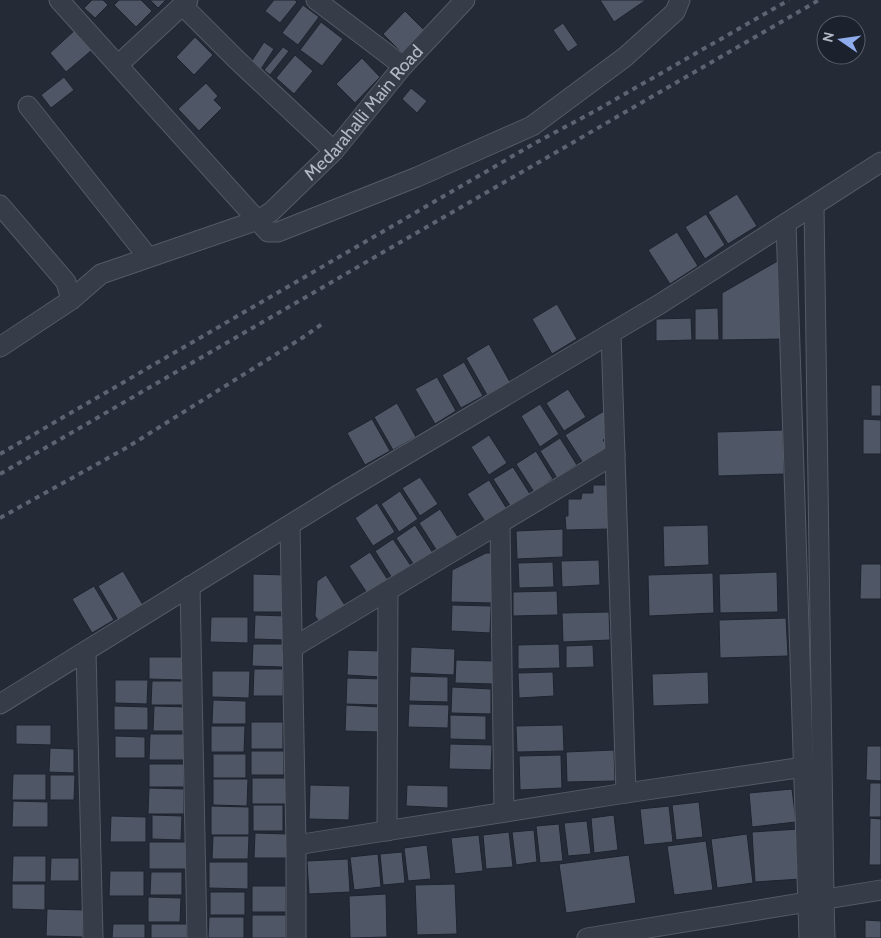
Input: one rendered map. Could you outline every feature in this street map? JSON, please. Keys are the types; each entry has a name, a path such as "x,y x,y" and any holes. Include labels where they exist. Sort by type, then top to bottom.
{"street":[{"path":"59,0 268,232 278,232 417,177 532,126 625,57 675,12 680,0"},
{"path":"316,0 403,66"},
{"name":"Medarahalli Main Road","path":"0,347 71,300 101,274 258,220 271,212 334,152 403,66 460,2"},
{"path":"118,65 185,3 236,60 334,152"},
{"path":"28,106 148,257"},
{"path":"0,704 290,525 668,299 881,162"},
{"path":"0,205 66,282 71,300"},
{"path":"809,938 816,901 814,206"},
{"path":"786,223 804,767 816,901 825,938"},
{"path":"610,333 626,793"},
{"path":"292,648 614,454"},
{"path":"500,523 504,812"},
{"path":"290,525 296,938"},
{"path":"190,586 197,938"},
{"path":"388,590 388,831"},
{"path":"86,651 92,938"},
{"path":"296,845 804,767"},
{"path":"587,938 625,935 881,890"}],"building":[{"path":"92,0 103,0 108,5 95,18 84,8"},
{"path":"119,0 141,0 152,11 136,27 114,5"},
{"path":"150,0 166,0 158,8"},
{"path":"274,0 295,0 297,2 280,23 265,11"},
{"path":"600,0 646,0 614,22"},
{"path":"303,5 319,17 298,45 282,33"},
{"path":"405,11 424,30 402,53 383,34"},
{"path":"321,22 343,39 322,66 300,50"},
{"path":"563,23 578,45 568,52 553,30"},
{"path":"75,30 92,50 66,72 50,53"},
{"path":"195,37 213,55 194,75 176,57"},
{"path":"264,42 274,49 261,69 251,62"},
{"path":"283,47 289,51 270,75 264,70"},
{"path":"295,55 313,71 294,94 276,78"},
{"path":"362,58 380,77 355,103 336,84"},
{"path":"64,77 74,90 51,108 41,95"},
{"path":"206,83 218,96 214,100 222,108 199,131 178,109"},
{"path":"411,88 427,101 417,113 402,99"},
{"path":"737,194 757,226 728,244 708,212"},
{"path":"706,214 725,245 705,259 685,227"},
{"path":"677,232 698,266 670,284 648,250"},
{"path":"781,259 785,339 722,340 722,293"},
{"path":"557,304 577,339 552,354 532,319"},
{"path":"718,308 719,340 695,340 695,309"},
{"path":"691,318 692,340 656,341 656,319"},
{"path":"489,344 510,382 487,395 466,358"},
{"path":"464,362 483,396 461,408 442,375"},
{"path":"437,377 456,411 435,424 415,389"},
{"path":"871,385 881,385 881,416 871,416"},
{"path":"568,389 586,417 564,431 546,403"},
{"path":"397,403 416,437 393,450 374,417"},
{"path":"540,404 559,434 540,447 521,416"},
{"path":"604,411 610,420 604,429 609,436 603,440 608,447 583,463 565,435"},
{"path":"372,419 390,451 365,465 347,433"},
{"path":"863,419 881,420 881,454 863,454"},
{"path":"783,430 784,474 718,476 717,432"},
{"path":"489,435 507,463 489,475 471,447"},
{"path":"560,438 577,465 557,478 540,451"},
{"path":"536,451 553,479 534,492 516,464"},
{"path":"513,467 530,494 511,507 493,479"},
{"path":"420,477 438,504 420,516 402,488"},
{"path":"489,480 507,509 486,523 467,494"},
{"path":"593,485 609,485 610,529 566,530 565,516 568,516 568,499 581,499 582,493 593,493"},
{"path":"400,491 418,519 399,532 381,504"},
{"path":"377,503 395,532 373,546 355,518"},
{"path":"440,509 458,537 437,551 419,523"},
{"path":"415,525 433,553 414,565 396,538"},
{"path":"708,525 709,565 664,567 663,526"},
{"path":"563,529 563,557 517,559 516,531"},
{"path":"393,539 411,566 392,578 375,551"},
{"path":"370,552 388,580 367,593 349,566"},
{"path":"486,553 494,553 493,603 451,602 452,570"},
{"path":"599,560 600,585 562,587 561,561"},
{"path":"553,562 554,587 519,588 518,563"},
{"path":"861,564 881,564 881,599 860,599"},
{"path":"123,571 143,605 118,620 98,586"},
{"path":"777,572 778,612 720,613 719,574"},
{"path":"713,573 714,613 649,616 648,575"},
{"path":"253,574 287,575 286,612 253,612"},
{"path":"326,575 346,607 320,623 315,616 317,581"},
{"path":"94,586 114,620 92,633 72,599"},
{"path":"557,591 558,615 513,616 513,592"},
{"path":"452,605 491,606 490,633 451,631"},
{"path":"609,612 610,640 563,642 562,613"},
{"path":"255,615 286,616 286,640 254,639"},
{"path":"211,617 248,617 248,643 210,642"},
{"path":"786,618 788,656 720,658 719,620"},
{"path":"253,644 283,644 283,667 252,666"},
{"path":"559,644 560,668 518,669 518,645"},
{"path":"593,645 594,667 566,668 566,646"},
{"path":"411,647 455,649 454,675 410,673"},
{"path":"348,650 381,651 381,677 347,675"},
{"path":"149,657 185,657 185,680 149,679"},
{"path":"456,660 494,661 494,684 455,683"},
{"path":"254,669 283,669 283,696 253,696"},
{"path":"212,671 250,671 249,698 212,697"},
{"path":"553,672 554,696 519,698 518,673"},
{"path":"708,672 709,704 653,706 652,674"},
{"path":"410,676 448,677 448,702 409,701"},
{"path":"347,678 383,679 382,705 346,704"},
{"path":"115,680 148,680 147,704 115,703"},
{"path":"152,681 184,681 184,705 151,705"},
{"path":"452,687 491,689 491,714 451,713"},
{"path":"213,700 246,701 246,724 212,724"},
{"path":"409,704 449,705 448,728 408,727"},
{"path":"346,705 380,707 379,732 345,731"},
{"path":"114,706 148,707 148,730 114,730"},
{"path":"154,706 187,707 186,731 153,731"},
{"path":"450,715 486,716 486,740 450,739"},
{"path":"251,722 283,722 283,749 251,749"},
{"path":"16,725 51,725 51,745 16,744"},
{"path":"563,725 564,751 517,752 516,726"},
{"path":"211,726 245,726 244,752 211,752"},
{"path":"150,734 187,734 187,760 149,760"},
{"path":"115,736 145,737 145,758 115,758"},
{"path":"450,744 492,745 491,770 449,769"},
{"path":"867,746 881,746 881,781 866,780"},
{"path":"50,748 74,749 74,773 49,772"},
{"path":"614,750 615,781 567,782 566,752"},
{"path":"251,751 284,751 284,775 251,775"},
{"path":"213,754 246,754 246,778 213,778"},
{"path":"561,755 562,788 520,790 519,756"},
{"path":"149,764 184,764 184,787 149,787"},
{"path":"13,774 46,774 46,800 12,800"},
{"path":"50,775 75,775 74,800 50,800"},
{"path":"252,778 288,778 288,804 252,804"},
{"path":"213,779 248,779 247,806 213,805"},
{"path":"870,783 881,783 881,817 869,817"},
{"path":"310,785 350,786 349,820 309,819"},
{"path":"407,785 448,786 448,808 406,806"},
{"path":"149,788 184,789 184,814 148,814"},
{"path":"792,789 796,822 752,827 749,793"},
{"path":"13,801 48,802 48,827 12,827"},
{"path":"699,802 703,837 676,840 672,805"},
{"path":"253,805 283,805 283,831 253,831"},
{"path":"211,806 249,807 249,835 211,835"},
{"path":"669,806 673,842 644,845 640,809"},
{"path":"152,815 182,816 181,840 152,839"},
{"path":"614,815 618,850 594,853 591,818"},
{"path":"111,816 146,817 146,842 110,842"},
{"path":"870,818 881,819 881,865 869,865"},
{"path":"587,821 591,854 568,856 564,823"},
{"path":"559,824 563,861 540,863 536,826"},
{"path":"799,829 801,879 755,882 752,832"},
{"path":"534,830 537,862 516,865 512,832"},
{"path":"509,832 513,867 486,869 483,835"},
{"path":"255,833 287,834 287,858 254,858"},
{"path":"747,834 753,883 717,888 711,839"},
{"path":"479,835 483,871 455,874 451,838"},
{"path":"213,836 249,836 248,859 212,859"},
{"path":"706,841 713,890 674,895 667,846"},
{"path":"149,842 187,842 186,869 149,869"},
{"path":"427,845 431,879 408,881 404,848"},
{"path":"402,852 405,883 383,885 380,854"},
{"path":"378,854 381,887 354,890 350,857"},
{"path":"629,855 636,903 566,913 559,864"},
{"path":"13,856 46,856 46,882 12,882"},
{"path":"51,858 79,858 79,881 50,881"},
{"path":"348,859 350,892 309,894 307,861"},
{"path":"209,862 248,862 248,889 209,888"},
{"path":"110,871 144,871 144,896 109,896"},
{"path":"151,872 182,872 182,895 150,895"},
{"path":"12,884 45,884 45,910 12,909"},
{"path":"455,884 457,934 417,935 415,885"},
{"path":"252,886 286,886 286,912 252,912"},
{"path":"210,892 245,892 245,915 210,915"},
{"path":"386,894 387,937 350,938 349,896"},
{"path":"148,897 181,898 180,922 148,922"},
{"path":"47,909 83,910 83,937 46,936"},
{"path":"252,915 286,915 286,938 252,938"},
{"path":"209,917 244,917 244,938 208,938"},
{"path":"865,920 881,921 881,938 865,938"},
{"path":"113,924 145,924 145,938 112,938"},
{"path":"151,924 187,924 187,938 151,938"}],"railway":[{"path":"0,454 537,142 789,0"},
{"path":"0,474 819,0"},
{"path":"0,518 126,448 325,322"}]}
